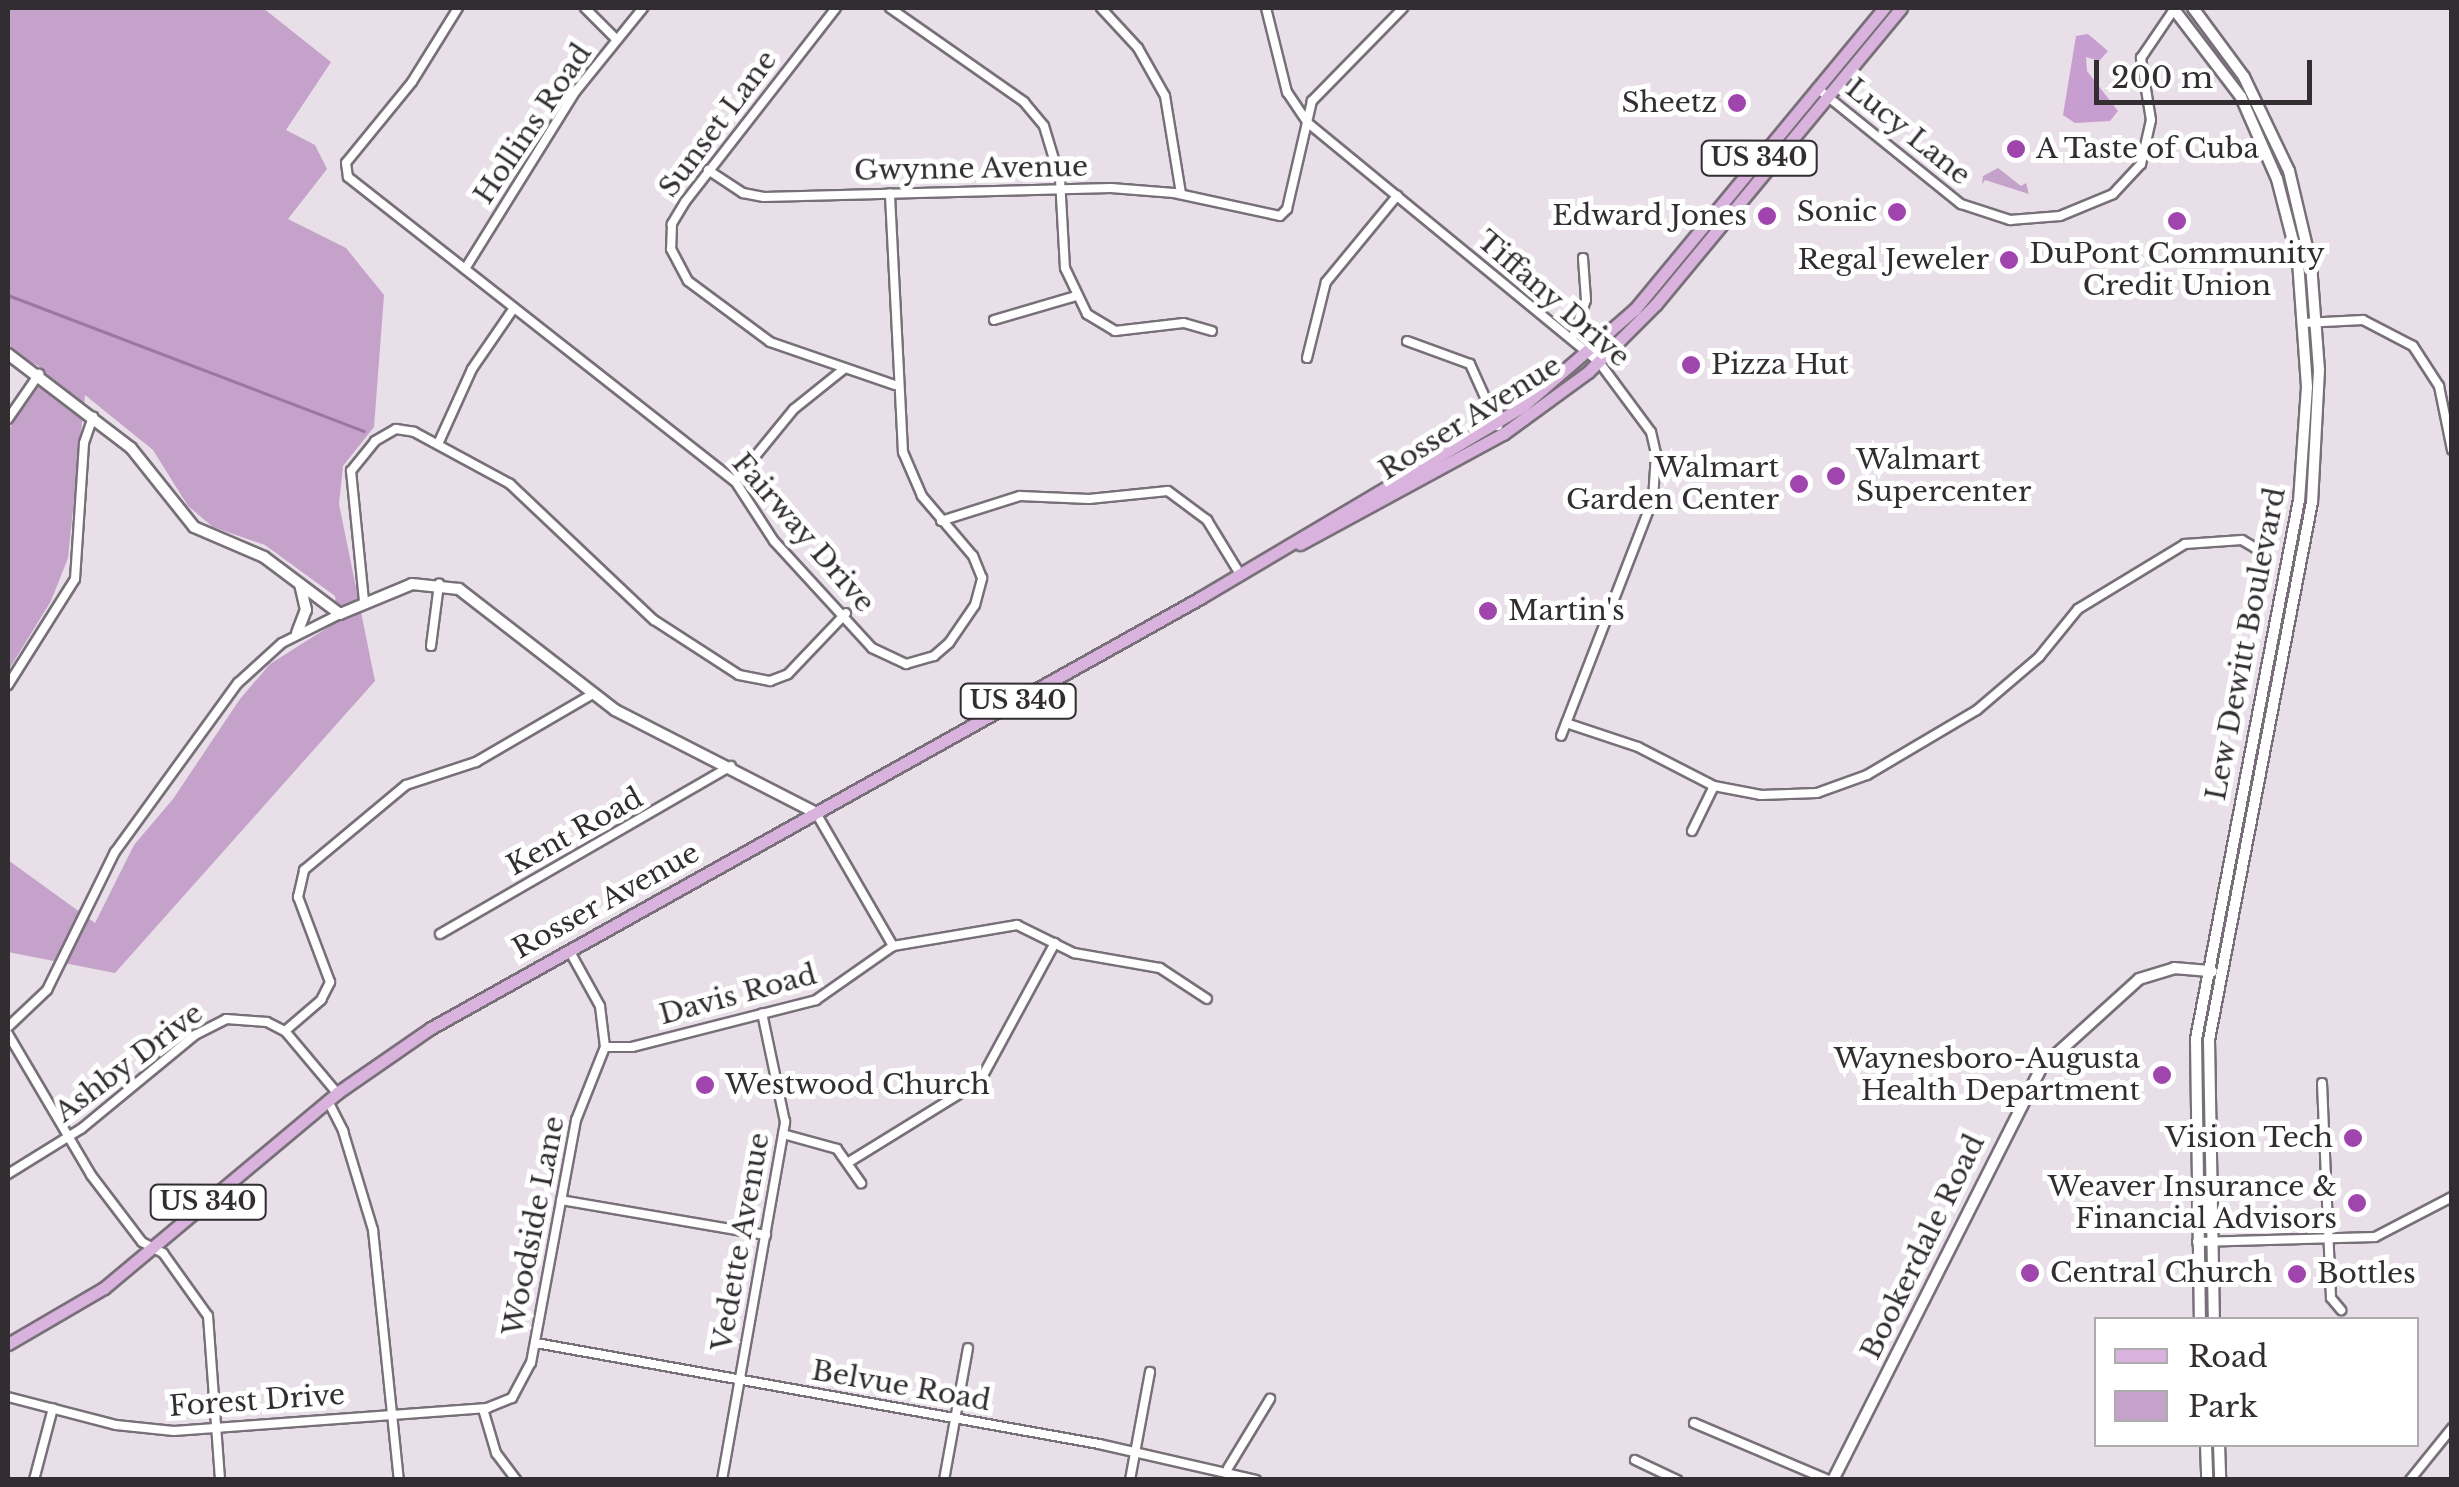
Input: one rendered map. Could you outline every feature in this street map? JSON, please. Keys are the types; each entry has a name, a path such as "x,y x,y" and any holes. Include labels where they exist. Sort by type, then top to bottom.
{"main road":[{"name":"Rosser Avenue","path":"1822,92 1884,8"},
{"name":"Rosser Avenue","path":"8,1344 75,1309 332,1097 430,1028 1499,428 1594,358 1822,92 1901,8"},
{"name":"Lew Dewitt Boulevard","path":"2174,8 2227,74 2264,146 2292,231 2304,323 2299,500 2206,970 2193,1094 2200,1317"},
{"name":"Lew Dewitt Boulevard","path":"2193,8 2244,77 2276,139 2304,226 2318,321 2312,502 2218,972 2206,1094 2214,1317"},
{"path":"8,354 39,374 142,458 194,527 264,556 340,614 400,587 439,584 485,604 593,694 631,720 730,766 816,813"},
{"path":"297,634 306,610 300,584"},
{"name":"Bookerdale Road","path":"1831,1480 2041,1068 2139,979 2174,968 2218,972"},
{"path":"2206,1447 2207,1480"},
{"path":"2219,1447 2220,1480"}],"street":[{"name":"Fairway Drive","path":"458,8 428,59 345,168 514,308 735,482 774,541 887,659 914,663 942,650 975,605 982,578 973,556 941,520 908,469 894,385 890,193"},
{"path":"585,8 617,40"},
{"name":"Hollins Road","path":"465,268 576,91 644,8"},
{"name":"Sunset Lane","path":"836,8 708,170 672,224 671,248 682,274 770,342 894,385"},
{"path":"890,8 1034,112 1052,143 1061,188 1063,255 1076,296 1090,317 1115,331 1184,323 1212,331"},
{"path":"1101,8 1138,48 1165,96 1182,194"},
{"name":"Tiffany Drive","path":"1266,8 1287,92 1308,123 1572,338 1594,358 1649,428 1657,482 1561,736"},
{"path":"1308,123 1323,87 1403,8"},
{"name":"Lucy Lane","path":"1822,92 1967,207 2010,220 2060,216 2113,194 2141,164 2152,120 2141,58 2174,8"},
{"name":"Gwynne Avenue","path":"708,170 754,196 1061,188 1182,194 1275,216 1287,209 1308,123"},
{"path":"1307,358 1326,282 1397,196"},
{"path":"1572,338 1586,300 1583,258"},
{"path":"994,320 1076,296"},
{"path":"438,444 472,368 514,308"},
{"path":"2304,323 2363,320 2413,346 2439,386 2452,450"},
{"path":"1407,340 1470,364 1499,428"},
{"path":"735,482 794,409 845,368"},
{"path":"8,419 39,374"},
{"path":"8,685 75,579 84,444 93,417"},
{"path":"364,602 353,466 390,430 414,432 510,484 654,620 739,676 770,681 788,674 846,613"},
{"path":"941,520 1020,496 1077,500 1168,490 1207,520 1240,575"},
{"path":"1566,723 1638,746 1714,786 1786,796 1839,787 1978,710 2039,656 2078,609 2176,548 2213,538 2242,540 2269,556"},
{"path":"431,646 439,584"},
{"path":"220,1480 208,1316 163,1253 152,1248 68,1138 8,1030 47,990 115,852 238,683 297,634 340,614"},
{"path":"400,1480 369,1210 332,1097 285,1031 321,1000 330,982 301,906 298,883 304,870 406,785 476,762 593,694"},
{"name":"Kent Road","path":"440,934 730,766"},
{"path":"1692,831 1714,786"},
{"path":"816,813 893,946"},
{"name":"Davis Road","path":"604,1047 632,1047 827,996 893,946 1008,924 1087,956 1160,968 1206,1000"},
{"path":"849,1162 940,1109 989,1071 1055,943"},
{"path":"568,950 600,1006 604,1047"},
{"name":"Vedette Avenue","path":"722,1480 783,1134 784,1095 762,1014"},
{"name":"Ashby Drive","path":"8,1174 68,1138 217,1022 254,1020 285,1031"},
{"name":"Woodside Lane","path":"483,1408 518,1391 536,1343 579,1110 604,1047"},
{"path":"2322,1083 2331,1298 2341,1310"},
{"path":"783,1134 826,1143 849,1162 861,1183"},
{"path":"2197,1242 2328,1239 2389,1233 2452,1197"},
{"path":"562,1200 766,1234"},
{"name":"Belvue Road","path":"536,1343 1228,1468 1256,1480"},
{"path":"944,1480 968,1348"},
{"path":"1130,1480 1150,1372"},
{"name":"Forest Drive","path":"8,1397 132,1428 219,1430 393,1413"},
{"path":"1228,1468 1270,1399"},
{"path":"34,1480 53,1408"},
{"path":"393,1413 483,1408 496,1453 516,1480"},
{"path":"1694,1423 1831,1480"},
{"path":"2410,1480 2450,1434"},
{"path":"1635,1460 1677,1480"}],"green space":[{"path":"8,8 263,8 331,62 286,130 315,145 327,169 288,219 346,248 384,295 374,427 343,466 339,504 375,681 115,973 8,952 8,860 95,923 134,845 173,799 240,699 270,664 338,621 335,596 265,545 213,527 188,506 153,450 85,395 68,558 51,601 8,671 8,431 37,385 40,367 8,349"},
{"path":"1998,168 2021,186 2026,183 2029,194 1985,180 1982,184 1983,176"}],"shaded area":[{"path":"2088,34 2108,51 2099,61 2086,57 2087,71 2118,111 2110,121 2075,123 2063,115 2076,36"}],"waterway":[{"path":"8,295 364,431"}],"place":[{"name":"Sheetz","path":"1737,103"},
{"name":"A Taste of Cuba","path":"2016,149"},
{"name":"Sonic","path":"1897,212"},
{"name":"Edward Jones","path":"1767,216"},
{"name":"DuPont Community Credit Union","path":"2177,221"},
{"name":"Regal Jeweler","path":"2009,260"},
{"name":"Pizza Hut","path":"1691,365"},
{"name":"Walmart Supercenter","path":"1836,476"},
{"name":"Walmart Garden Center","path":"1799,484"},
{"name":"Martin's","path":"1488,611"},
{"name":"Waynesboro-Augusta Health Department","path":"2162,1075"},
{"name":"Westwood Church","path":"705,1085"},
{"name":"Vision Tech","path":"2353,1138"},
{"name":"Weaver Insurance & Financial Advisors","path":"2357,1203"},
{"name":"Central Church","path":"2030,1273"},
{"name":"Bottles","path":"2297,1274"}]}
